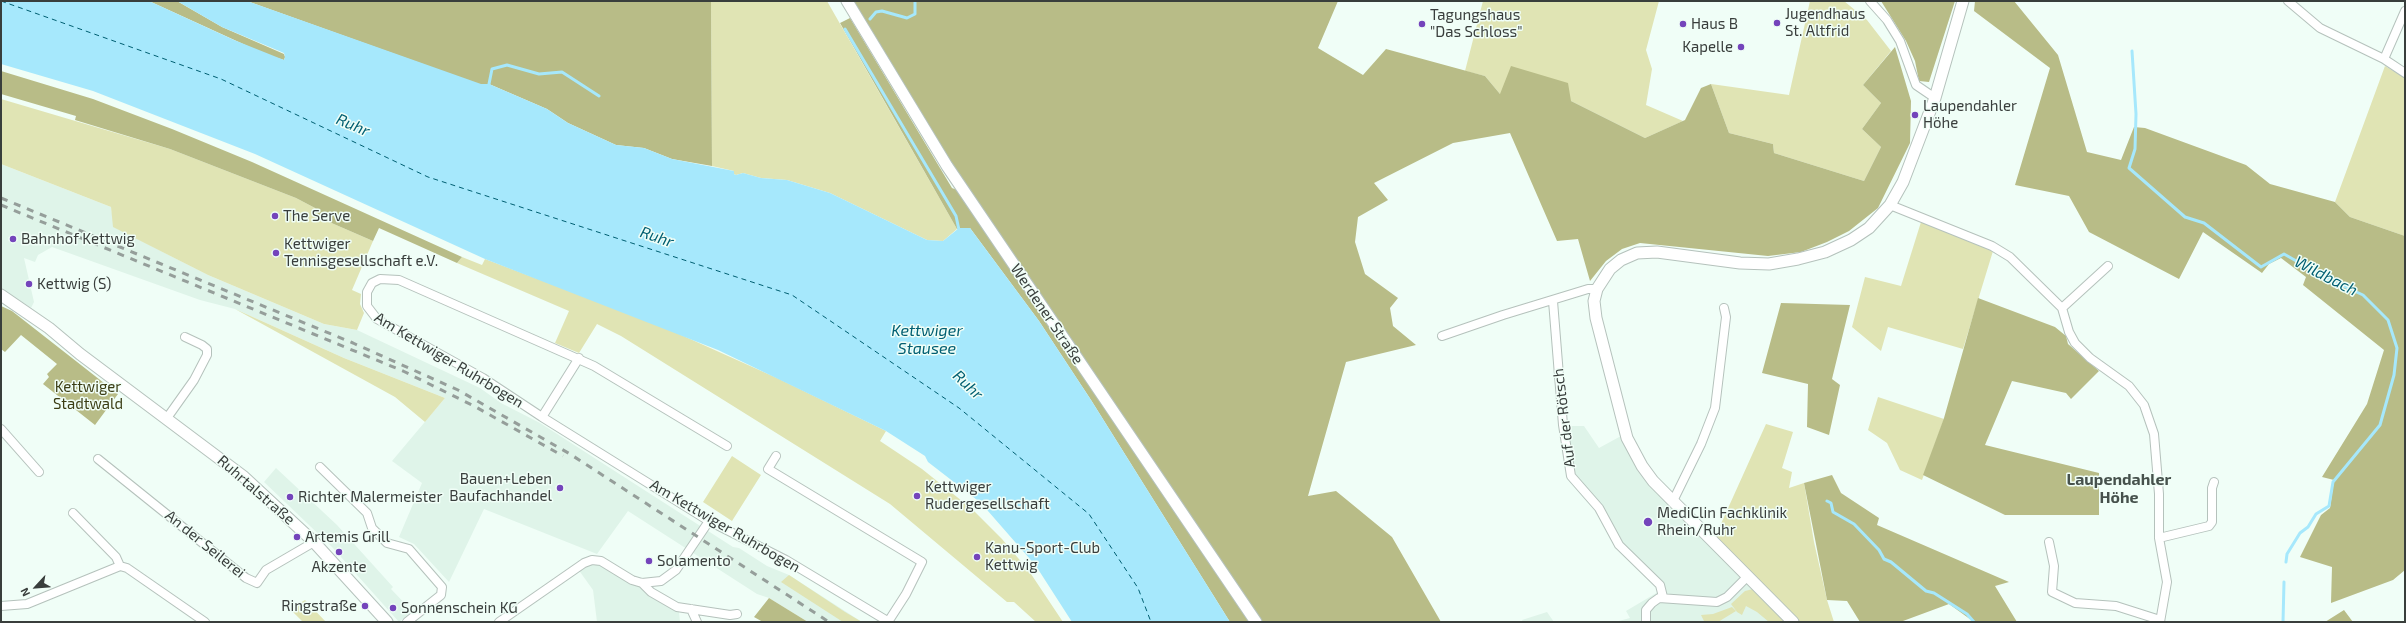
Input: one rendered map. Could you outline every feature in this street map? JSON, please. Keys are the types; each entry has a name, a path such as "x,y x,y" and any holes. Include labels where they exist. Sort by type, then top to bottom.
{"main road":[{"name":"Werdener Straße","path":"847,1 947,166 1256,622"},
{"path":"1793,622 1673,501 1642,466 1628,438 1596,318 1594,301 1597,289 1610,268 1621,260 1637,253 1657,252 1740,263 1769,264 1804,257 1851,240 1868,228 1890,205 1903,182 1935,98 1963,2"},
{"name":"Ruhrtalstraße","path":"1,295 24,309 244,476 314,542 386,622"}],"street":[{"path":"1870,1 1887,20 1900,41 1916,85 1935,98"},
{"path":"2288,1 2320,28 2384,59 2405,73"},
{"path":"2384,59 2405,11"},
{"path":"1890,205 1992,246 2010,257 2062,308 2069,332 2075,343 2090,358 2129,386 2148,415 2154,439 2159,538 2167,582 2160,621 2116,606 2075,603 2052,592 2054,566 2050,542"},
{"path":"2062,308 2108,266"},
{"name":"Am Kettwiger Ruhrbogen","path":"727,446 579,358 399,280 386,278 372,283 367,292 367,306 377,319 477,374 542,417 709,521 786,560 889,622 906,594 922,562 768,469 776,456"},
{"path":"1442,336 1503,315 1553,301 1588,289 1597,289"},
{"name":"Auf der Rötsch","path":"1553,301 1563,418 1571,476 1599,508 1619,545 1660,584 1663,597"},
{"path":"1673,501 1701,444 1715,408 1726,317 1724,308"},
{"path":"167,418 194,380 207,355 207,349 202,344 185,337"},
{"path":"542,417 579,358"},
{"path":"1,429 39,472"},
{"name":"An der Seilerei","path":"98,459 246,578 257,582 266,570 314,542"},
{"path":"320,467 367,513 372,528 387,543 409,549 442,587 441,595 407,622"},
{"path":"2159,538 2209,526 2212,522 2212,488 2214,482"},
{"path":"73,513 116,557 120,566"},
{"path":"499,622 584,563 592,560 601,561 632,580 642,583 661,580 676,570 709,521"},
{"path":"1,606 27,604 120,566 127,568 205,622"},
{"path":"1646,622 1646,610 1651,604 1663,597 1717,602 1727,597 1748,576"},
{"path":"642,583 651,592 670,604 691,609 738,614"},
{"path":"691,609 697,622"}],"shaded area":[{"path":"1,164 111,207 114,227 208,275 324,324 357,330 480,388 501,403 540,423 733,547 739,548 767,566 789,575 862,622 808,622 769,598 757,594 628,511 597,554 484,509 449,582 414,544 399,537 422,483 392,461 445,398 344,358 235,309 200,300 52,247 38,255 35,262 24,258 34,302 31,308 1,289"},
{"name":"MediClin Fachklinik Rhein/Ruhr","path":"1566,426 1584,426 1599,448 1621,436 1787,622 1615,622 1630,618 1626,611 1658,592 1660,583 1625,549 1575,479"},
{"path":"276,468 337,525 393,587 391,589 412,611 399,622 332,547 264,482"},
{"path":"593,561 642,585 679,612 680,622 597,622 593,590 578,569"},
{"path":"1547,612 1554,622 1523,622 1522,620"}],"green space":[{"path":"149,1 177,1 222,27 284,54 284,60 265,54"},
{"path":"247,1 711,1 712,166 672,159 644,148 616,145 568,123 547,109 489,84 481,85"},
{"path":"711,1 827,1 957,229 943,241 927,240 830,193 787,180 761,178 743,173 736,175 734,174 734,171 712,166"},
{"path":"850,1 1338,1 1318,48 1363,75 1386,49 1485,76 1500,94 1511,66 1568,83 1571,101 1645,138 1685,120 1701,88 1711,84 1729,133 1773,144 1774,153 1864,181 1881,147 1862,129 1881,103 1863,85 1895,47 1911,101 1910,143 1878,208 1849,231 1827,242 1801,252 1768,256 1640,243 1622,249 1606,261 1590,281 1578,239 1557,241 1510,133 1453,143 1374,183 1388,200 1358,217 1355,242 1365,274 1398,298 1390,308 1393,326 1416,345 1346,362 1308,496 1336,491 1392,537 1441,622 1257,622 962,185"},
{"path":"1483,1 1659,1 1646,50 1652,69 1646,105 1683,121 1645,138 1571,101 1500,94 1485,76 1465,71"},
{"path":"1810,1 1844,1 1867,20 1891,51 1863,85 1881,103 1862,129 1881,147 1864,181 1774,153 1773,144 1729,133 1711,84 1789,95"},
{"path":"1881,1 1955,1 1929,82 1919,81 1915,61 1906,41"},
{"path":"1975,1 2014,1 2058,55 2087,152 2121,160 2134,127 2145,128 2246,165 2270,184 2335,202 2350,217 2405,236 2405,570 2393,580 2331,603 2332,567 2300,557 2321,515 2330,508 2334,480 2322,477 2367,404 2384,350 2303,285 2306,277 2281,258 2269,264 2262,273 2203,232 2179,279 2089,232 2069,196 2015,185 2050,68 1974,11"},
{"path":"850,18 952,188 957,190 1252,622 1230,622 1091,400 1039,321 970,228 957,229 840,23"},
{"path":"2385,66 2405,78 2405,236 2350,217 2335,202"},
{"path":"1,71 93,99 172,129 252,162 462,257 457,263 379,228 373,241 320,218 315,208 296,198 170,149 75,120 76,116 1,94"},
{"name":"Kettwiger Tennisgesellschaft e.V.","path":"1,99 170,149 296,198 315,208 320,218 373,241 352,290 361,294 360,304 364,313 357,330 324,324 208,275 113,227 111,207 1,164"},
{"path":"1921,222 1993,251 1963,349 1888,327 1881,351 1852,327 1865,277 1901,286"},
{"path":"462,257 482,265 485,259 659,325 777,378 886,431 880,441 922,469 972,509 1002,539 1029,571 1063,622 1036,622 1014,602 1007,602 890,504 621,336 597,324 579,353 555,343 569,311 457,263"},
{"path":"1978,298 2055,327 2066,336 2068,344 2099,371 2071,399 2066,393 2012,381 1985,445 2099,473 2099,515 2005,515 1923,475 1944,418"},
{"path":"1781,303 1850,305 1832,379 1840,385 1829,435 1807,427 1808,384 1762,373"},
{"name":"Kettwiger Stadtwald","path":"1,306 12,311 118,394 95,425 43,384 49,377 47,374 57,364 21,335 5,352 1,349"},
{"path":"235,309 344,358 445,398 425,422 395,397"},
{"path":"1878,397 1944,419 1922,480 1900,470 1887,443 1868,430"},
{"path":"1766,424 1793,432 1782,468 1792,472 1789,488 1804,483 1814,542 1827,600 1834,622 1799,622 1715,537"},
{"path":"732,456 761,475 732,521 703,502"},
{"path":"1832,475 1841,493 1879,518 1877,525 2009,582 1995,586 2017,622 1974,622 1949,604 1903,621 1860,622 1847,601 1827,600 1804,483"},
{"path":"789,575 862,622 843,622 781,582"},
{"path":"1753,589 1786,622 1769,622 1757,612 1746,606 1742,615 1737,612 1731,604 1745,591"},
{"path":"769,598 808,622 763,622 754,617"},
{"path":"305,600 326,622 303,622 290,609"},
{"path":"1732,607 1736,611 1718,622 1702,622 1704,621 1701,615 1713,614"},
{"path":"2344,610 2353,622 2325,622"}],"water":[{"name":"Kettwiger Stausee","path":"1,1 149,1 234,40 284,60 284,53 222,27 177,1 247,1 481,84 489,84 547,109 568,123 616,145 644,148 672,159 734,171 734,174 736,175 743,173 761,178 787,180 830,193 927,240 943,241 959,228 970,228 1039,321 1091,400 1230,622 1072,622 1036,566 981,503 928,462 925,456 886,431 718,350 485,259 255,154 93,91 1,64"}],"waterway":[{"path":"870,19 876,12 882,11 907,18 915,14 915,1"},
{"path":"845,29 956,216 959,230"},
{"name":"Wildbach","path":"2132,51 2136,114 2135,149 2129,168 2185,217 2204,223 2261,267 2284,254 2328,279 2363,295 2388,320 2397,348 2394,375 2380,425 2333,482 2329,506 2316,514 2308,527 2300,533 2287,554 2286,562"},
{"path":"489,84 492,69 507,65 539,74 562,72 599,96"},
{"path":"1827,501 1831,503 1833,512 1854,524 1879,550 1884,559 1891,562 1926,591 1934,593 1967,614 1974,622"},
{"name":"Wildbach","path":"2283,622 2284,582"}],"ferry route":[{"path":"1,1 221,79 428,177 792,295 959,408 1089,514 1138,588 1151,622"}],"railway":[{"path":"1,198 353,343 458,390 570,454 829,622"},
{"path":"1,205 403,371 474,406 563,456"}],"place":[{"name":"Jugendhaus St. Altfrid","path":"1777,23"},
{"name":"Tagungshaus \"Das Schloss\"","path":"1422,24"},
{"name":"Haus B","path":"1683,24"},
{"name":"Kapelle","path":"1741,47"},
{"name":"Laupendahler Höhe","path":"1915,115"},
{"name":"The Serve","path":"275,216"},
{"name":"Bahnhof Kettwig","path":"13,239"},
{"name":"Kettwiger Tennisgesellschaft e.V.","path":"276,253"},
{"name":"Kettwig (S)","path":"29,284"},
{"name":"Bauen+Leben Baufachhandel","path":"560,488"},
{"name":"Kettwiger Rudergesellschaft","path":"917,496"},
{"name":"Richter Malermeister","path":"290,497"},
{"name":"MediClin Fachklinik Rhein/Ruhr","path":"1648,522"},
{"name":"Artemis Grill","path":"297,537"},
{"name":"Akzente","path":"339,552"},
{"name":"Kanu-Sport-Club Kettwig","path":"977,557"},
{"name":"Solamento","path":"649,561"},
{"name":"Ringstraße","path":"365,606"},
{"name":"Sonnenschein KG","path":"393,608"}],"district":[{"name":"Laupendahler Höhe","path":"2119,489"}],"water label":[{"name":"Ruhr","path":"353,125"},
{"name":"Ruhr","path":"657,237"},
{"name":"Ruhr","path":"968,385"}]}
